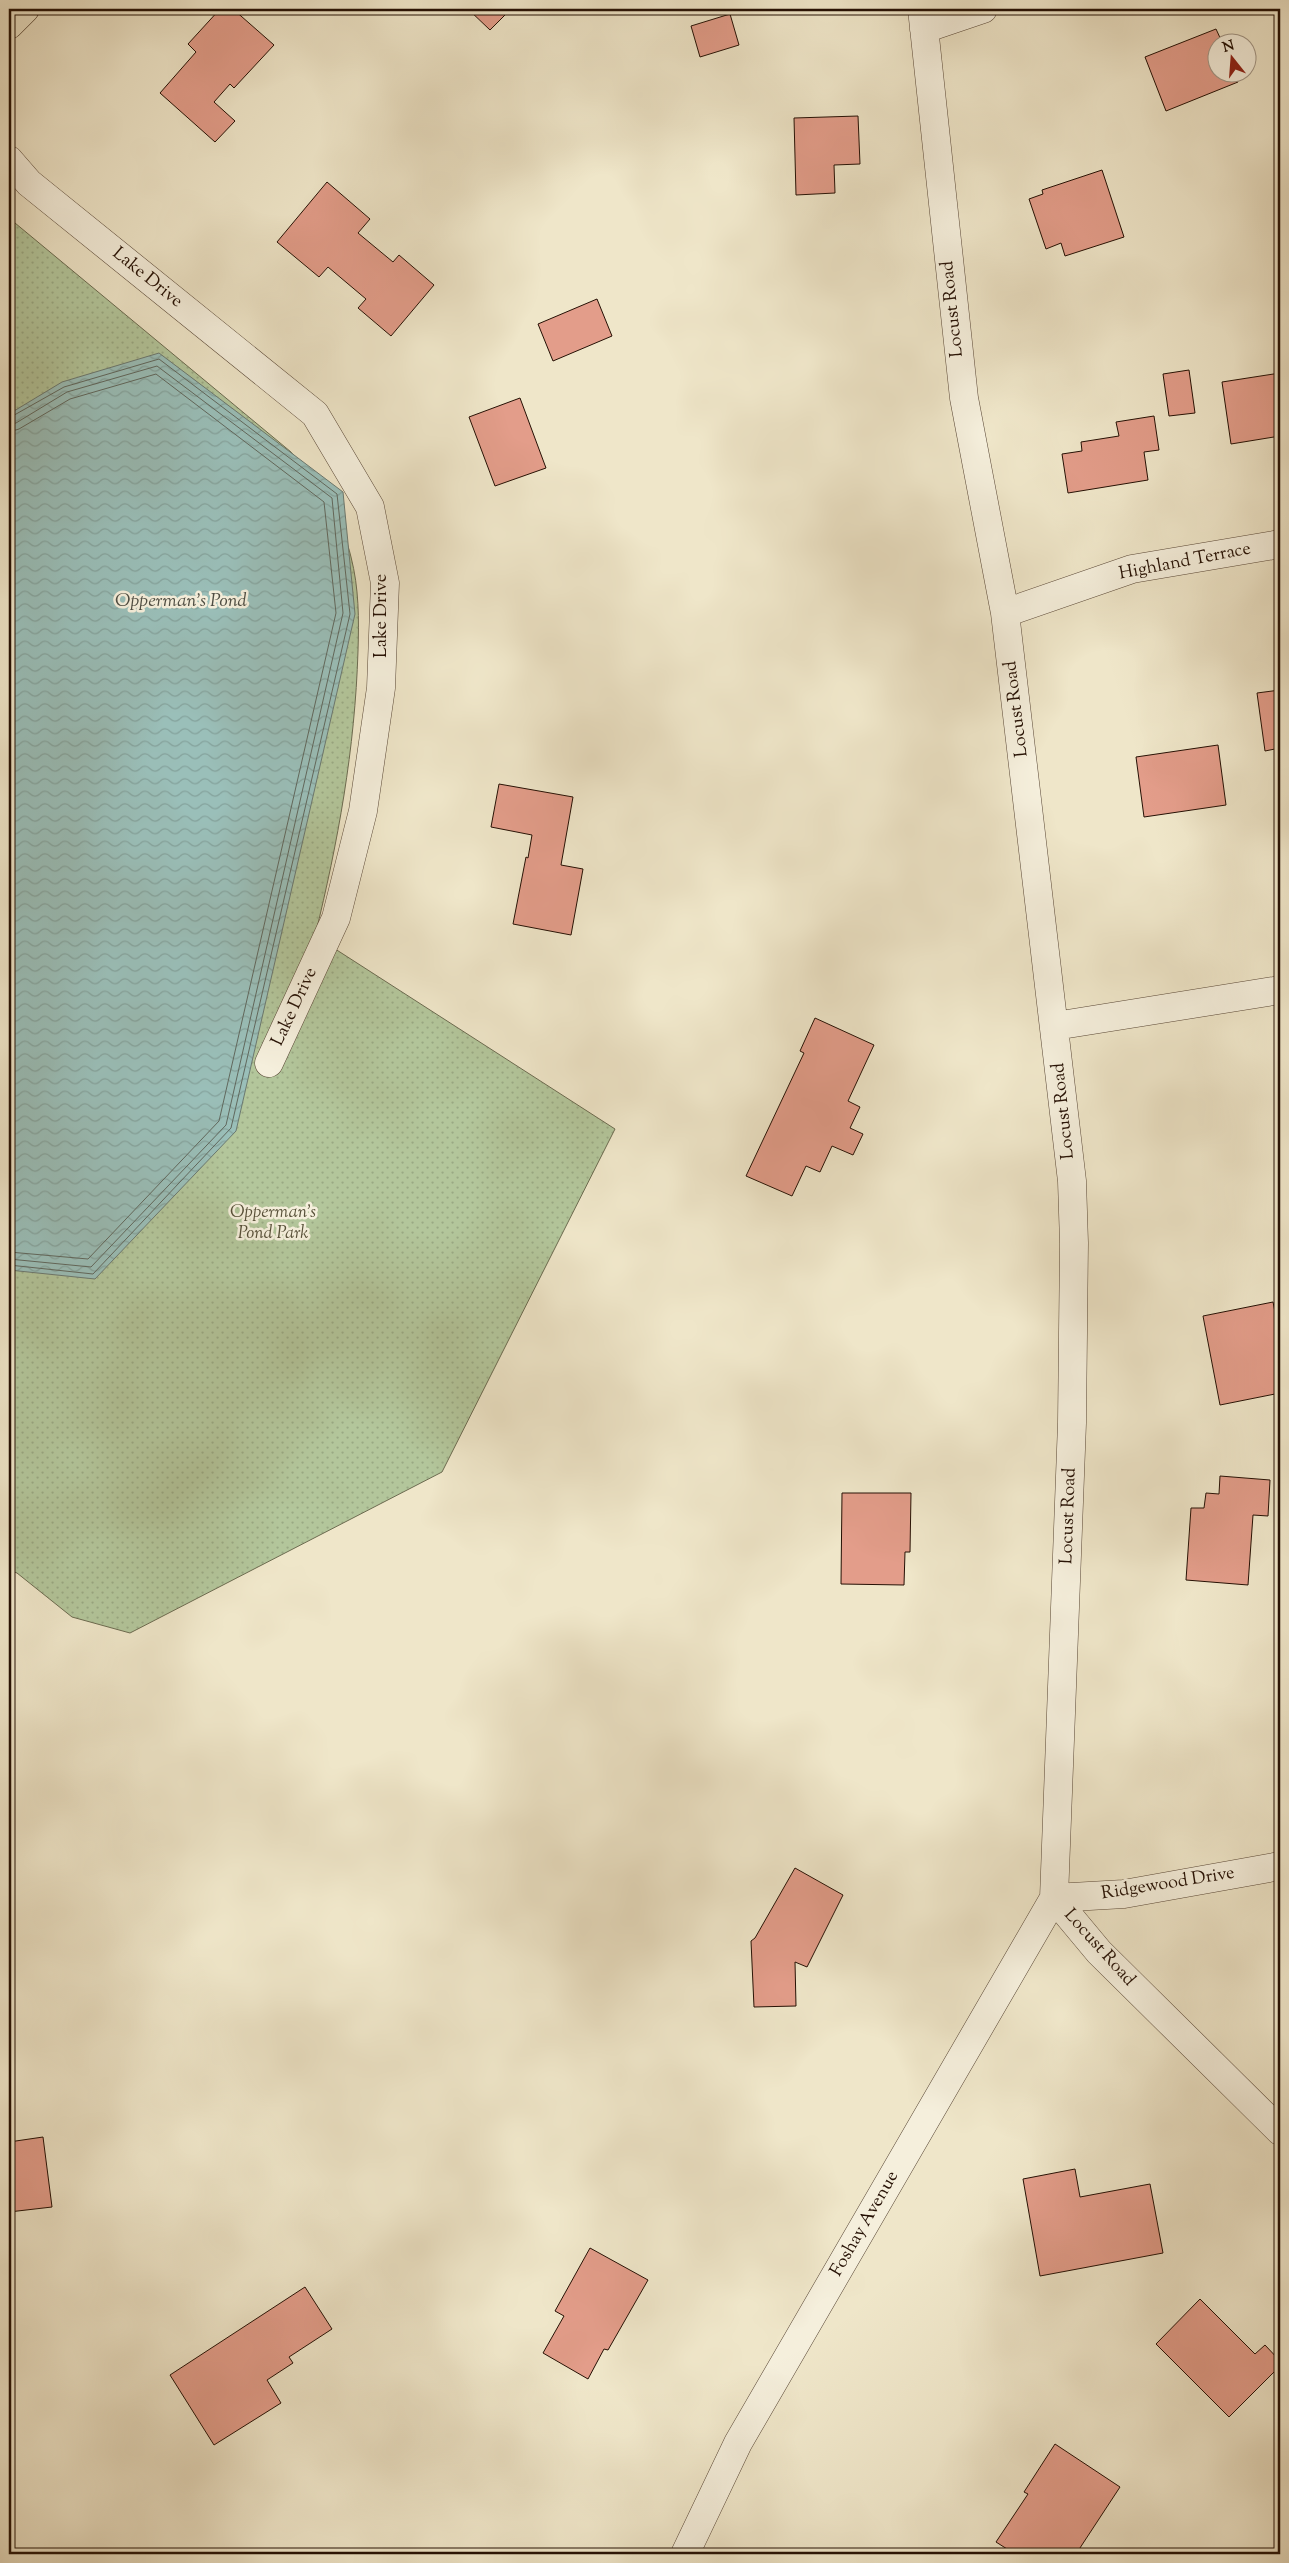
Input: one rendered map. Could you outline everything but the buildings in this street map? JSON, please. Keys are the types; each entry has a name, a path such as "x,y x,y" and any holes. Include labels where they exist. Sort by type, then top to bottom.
{"main road":[{"path":"9,25 25,9"}],"street":[{"path":"923,19 983,9"},
{"name":"Locust Road","path":"923,19 964,398 1005,613 1072,1182 1074,1252 1072,1423 1054,1898 1099,1952 1280,2131"},
{"name":"Lake Drive","path":"9,160 30,183 314,414 370,507 385,583 381,688 363,811 336,918 269,1063"},
{"name":"Highland Terrace","path":"1005,613 1132,569 1280,544"},
{"path":"1055,1026 1280,990"},
{"name":"Ridgewood Drive","path":"1054,1898 1124,1894 1280,1866"},
{"name":"Foshay Avenue","path":"685,2554 738,2443 1054,1898"}],"green space":[{"name":"Opperman's Pond Park","path":"9,218 291,452 309,474 327,502 342,531 354,569 357,592 358,651 356,688 344,795 331,866 315,936 615,1129 442,1472 130,1633 72,1617 17,1573 9,1570"}],"water":[{"name":"Opperman's Pond","path":"159,353 343,492 355,614 236,1131 95,1279 9,1270 9,414 62,382"}]}
